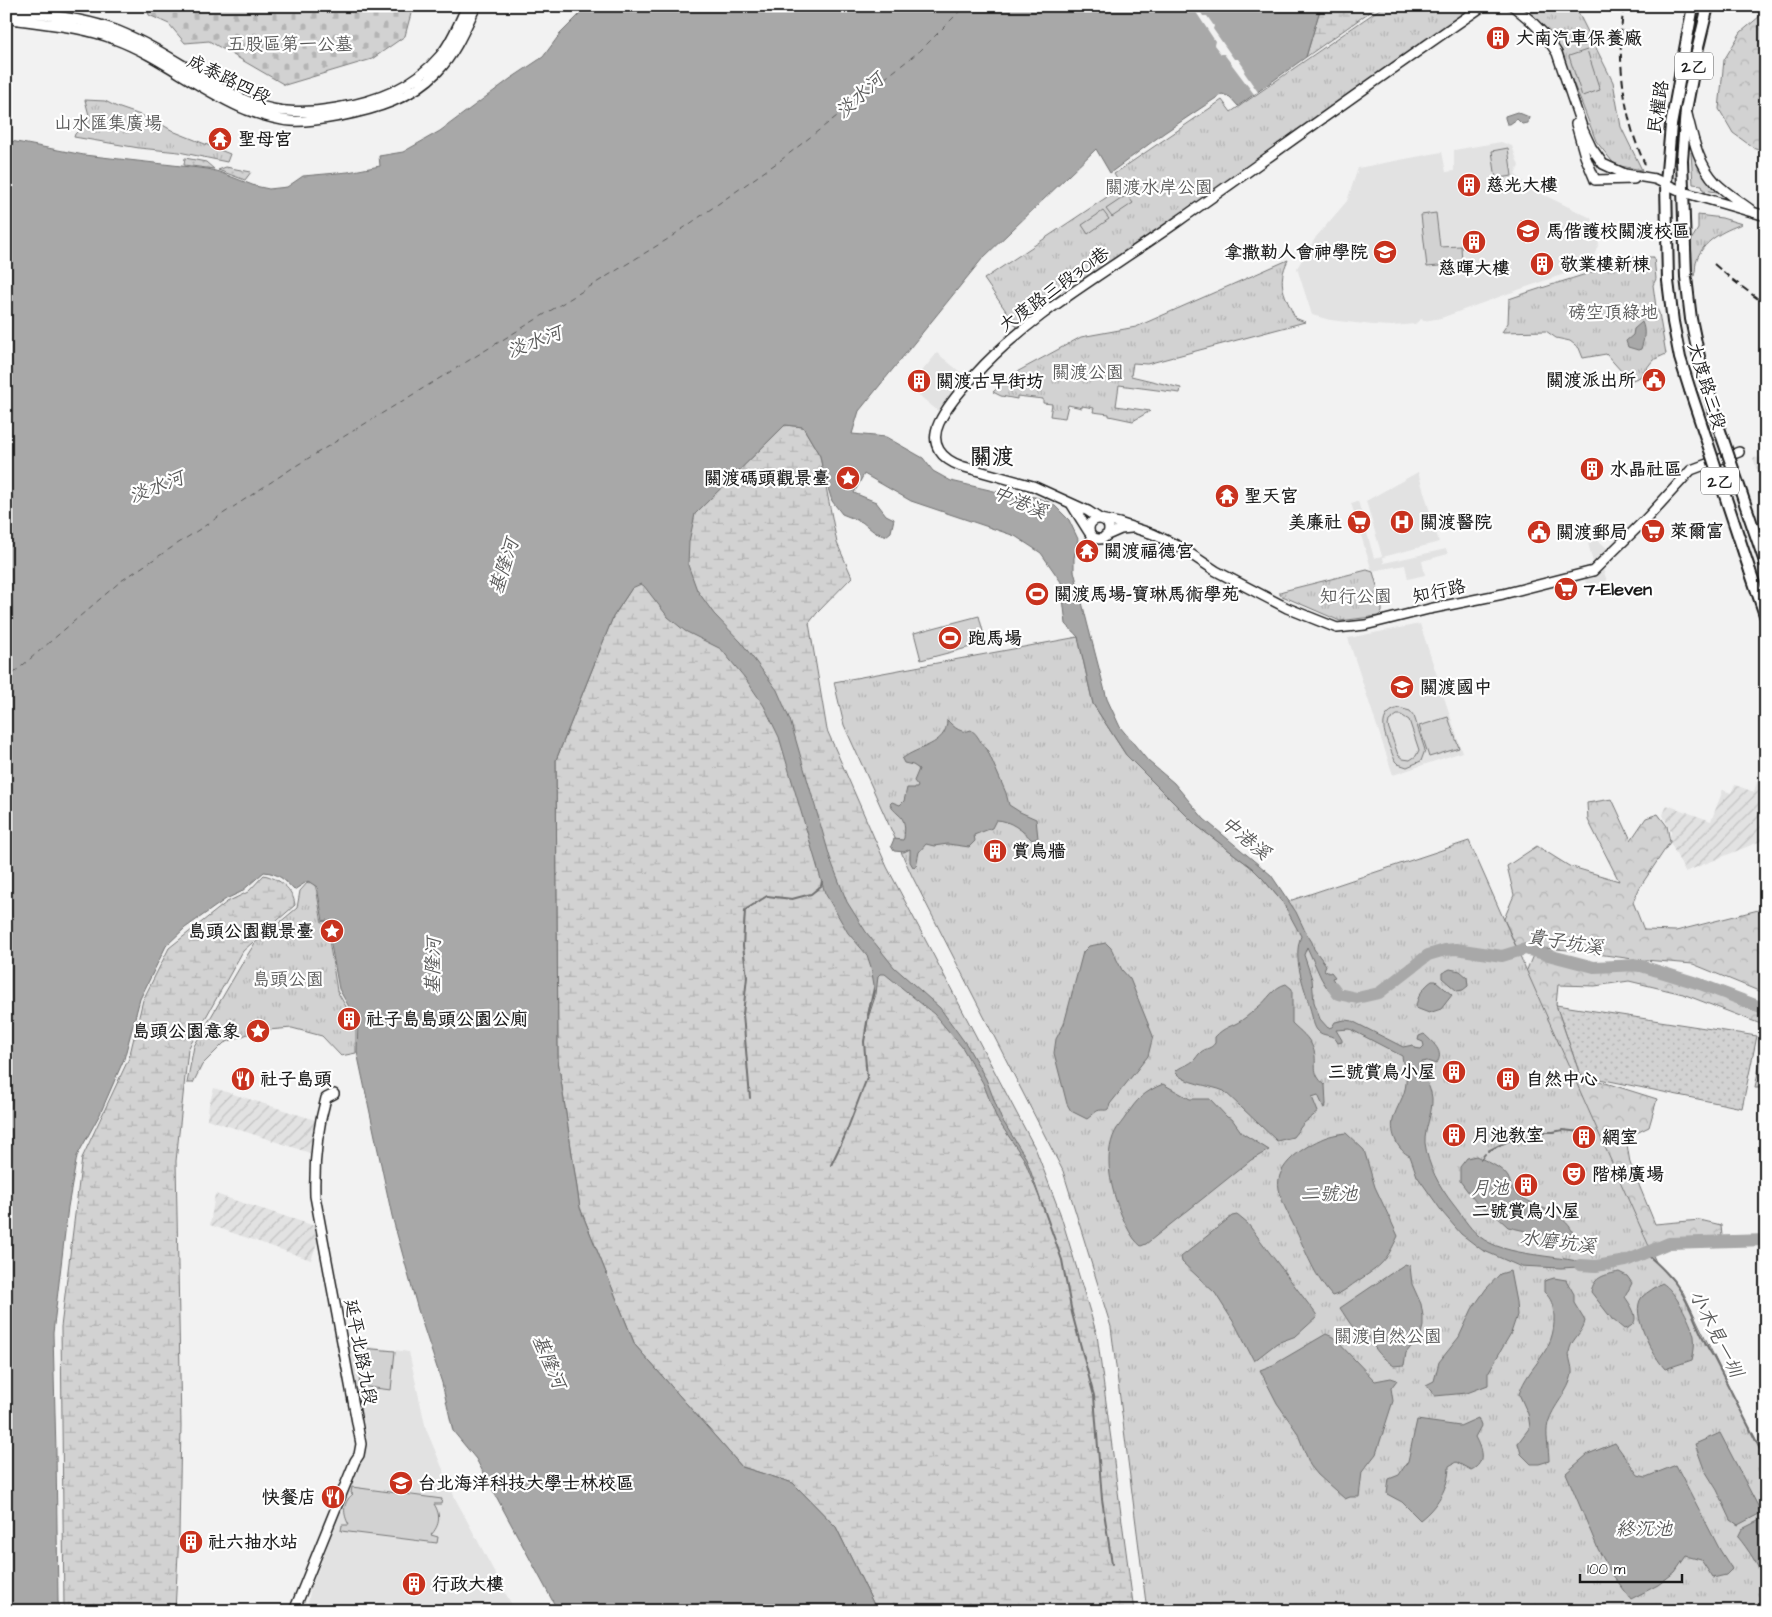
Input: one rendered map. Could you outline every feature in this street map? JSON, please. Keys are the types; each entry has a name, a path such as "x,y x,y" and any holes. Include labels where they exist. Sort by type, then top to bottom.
{"main road":[{"name":"民權路","path":"1667,154 1678,80 1693,6"},
{"name":"民權路","path":"1682,160 1686,110 1708,6"},
{"name":"大度路三段","path":"1667,154 1668,281 1680,358 1766,618"},
{"name":"大度路三段","path":"1682,160 1686,276 1698,357 1718,425 1766,565"}],"street":[{"path":"433,69 448,44 466,6"},
{"path":"433,69 455,49 476,6"},
{"name":"大度路三段301巷","path":"1038,488 961,466 950,462 940,454 936,432 938,424 949,406 980,368 1024,328 1255,168 1354,95 1483,6"},
{"path":"1512,6 1531,21 1557,53 1583,130 1599,159 1614,170 1625,174"},
{"name":"成泰路四段","path":"6,9 72,19 117,30 151,46 232,94 277,111 294,113 317,112 356,105 378,99 408,85 433,69"},
{"name":"成泰路四段","path":"6,18 96,33 115,39 147,54 220,97 247,110 273,118 292,121 326,118 380,107 408,94 433,69"},
{"path":"1572,102 1577,131 1595,180"},
{"path":"1686,110 1695,146 1711,176 1716,183 1755,213"},
{"path":"1595,180 1603,172 1650,177 1683,192 1766,216"},
{"path":"1595,180 1650,177"},
{"name":"知行路","path":"1038,488 1088,511 1100,519 1153,534 1180,547 1216,571 1287,608 1337,628 1365,625 1429,609 1503,594 1593,571 1646,519 1691,470 1738,452"},
{"path":"1072,504 1090,534 1097,539 1132,528"},
{"path":"1090,534 1089,528 1091,523 1100,519 1106,522 1108,528 1105,536"},
{"name":"延平北路九段","path":"294,1611 362,1444 315,1196 314,1166 320,1116 326,1098 334,1094"}],"shaded area":[{"path":"1501,142 1512,146 1519,166 1515,174 1528,187 1591,218 1599,243 1590,266 1441,318 1424,321 1421,319 1415,324 1373,325 1330,320 1312,315 1297,268 1316,237 1347,201 1358,168 1442,152 1446,172 1454,171 1454,150"},
{"name":"關渡古早街坊","path":"937,353 965,376 938,411 909,387"},
{"path":"1766,457 1766,496 1753,458"},
{"name":"關渡醫院","path":"1418,472 1439,542 1383,557 1384,563 1446,549 1448,554 1422,561 1425,575 1408,579 1405,565 1372,571 1351,503 1358,501 1374,558 1382,556 1366,501"},
{"path":"1598,540 1611,552 1601,563 1607,581 1587,586 1584,577 1596,574 1588,543"},
{"name":"關渡國中","path":"1420,624 1462,752 1393,775 1348,638"},
{"path":"1757,782 1766,783 1766,839 1685,872 1669,840 1671,832 1663,815 1667,805 1711,821 1723,790 1731,793 1735,785 1754,792"},
{"path":"214,1088 315,1120 310,1153 207,1119"},
{"path":"215,1194 318,1227 317,1243 311,1260 210,1225"},
{"name":"台北海洋科技大學士林校區","path":"347,1344 409,1352 426,1429 455,1498 515,1611 307,1611 310,1590 368,1444"}],"green space":[{"name":"五股區第一公墓","path":"147,6 413,6 405,36 372,59 285,85 209,41 185,43 169,24 149,15"},
{"path":"1321,6 1378,6 1306,57"},
{"name":"關渡水岸公園","path":"1384,6 1482,6 1019,330 984,279 1122,187 1114,174 1222,100 1231,112"},
{"path":"1515,6 1575,6 1613,82 1621,127 1642,170 1615,165 1596,141 1554,37"},
{"path":"1766,11 1766,151 1755,149 1733,133 1719,109 1724,60 1741,32"},
{"path":"1587,50 1600,90 1582,96 1569,56"},
{"name":"山水匯集廣場","path":"85,100 105,101 152,119 175,132 230,154 227,162 179,152 139,148 74,137 90,119"},
{"path":"1508,148 1512,176 1496,179 1492,151"},
{"path":"1691,152 1717,192 1703,190 1702,185 1693,184"},
{"path":"185,158 206,162 214,169 184,165"},
{"path":"226,167 251,172 245,180 218,170"},
{"path":"1127,195 1133,203 1112,217 1106,209"},
{"path":"1103,211 1109,219 1088,234 1082,225"},
{"path":"1436,213 1440,247 1461,246 1462,264 1427,267 1421,215"},
{"path":"1698,215 1722,218 1742,224 1714,238 1703,248 1696,262 1693,278 1691,240 1698,229"},
{"name":"磅空頂綠地","path":"1635,257 1654,257 1656,279 1653,285 1666,354 1653,360 1640,377 1630,381 1606,354 1583,358 1579,348 1570,341 1556,338 1546,331 1502,332 1508,323 1509,299"},
{"name":"關渡公園","path":"1288,260 1284,268 1283,289 1295,318 1305,322 1147,364 1133,363 1131,376 1181,388 1180,393 1119,385 1116,406 1150,411 1133,421 1109,416 1109,414 1093,412 1094,408 1068,405 1065,418 1050,416 1052,404 1043,403 1043,399 1017,396 1017,399 1001,396 993,392 1013,374 1081,337 1136,327"},
{"path":"785,425 803,427 820,456 837,543 852,577 809,623 827,730 887,867 1036,1150 1060,1213 1097,1335 1134,1611 877,1611 836,1527 793,1483 742,1467 635,1345 580,1208 558,1060 556,760 613,617 645,568 674,534"},
{"name":"知行公園","path":"1367,570 1373,572 1382,604 1382,612 1378,616 1340,621 1280,595 1280,592 1283,591"},
{"name":"跑馬場","path":"979,616 986,643 921,660 914,633"},
{"name":"關渡自然公園","path":"1078,637 1093,704 1126,755 1196,825 1252,868 1283,903 1469,841 1656,1262 1683,1292 1766,1463 1766,1611 1147,1611 1111,1327 1063,1171 912,876 844,725 834,682"},
{"path":"1399,708 1410,711 1414,716 1425,750 1421,761 1407,767 1395,761 1384,730 1386,717","holes":["1397,715 1401,715 1409,720 1419,750 1416,756 1410,760 1403,759 1398,755 1388,726 1389,721"]},
{"path":"1448,717 1459,748 1429,757 1419,726"},
{"path":"1612,799 1631,840 1646,818 1658,814 1667,826 1670,842 1640,887 1633,902 1644,930 1676,931 1766,908 1766,994 1693,964 1516,946 1504,919 1514,895 1507,866 1537,846 1569,866 1619,881 1588,820 1587,803"},
{"path":"264,875 275,879 285,886 292,894 295,905 243,951 188,1049 176,1161 181,1426 179,1534 175,1611 66,1611 64,1608 61,1327 82,1158 129,1058 143,1000 169,948 227,902 248,892"},
{"name":"島頭公園","path":"308,882 316,888 322,922 326,921 327,925 335,922 339,936 329,940 337,991 356,1024 356,1053 341,1056 322,1036 292,1028 256,1031 224,1043 202,1065 193,1083 187,1083 194,1046 243,962 255,943 297,908 300,891"},
{"path":"1533,955 1600,969 1641,971 1701,987 1753,1010 1766,1007 1766,1026 1683,994 1629,981 1595,986 1558,985 1556,1005 1580,1075 1657,1099 1649,1127 1626,1138 1630,1163 1655,1224 1700,1220 1721,1225 1722,1236 1672,1239 1648,1248 1524,977"},
{"path":"1556,1005 1757,1036 1742,1108 1580,1075"},
{"path":"1766,1047 1766,1088 1755,1088 1761,1056"},
{"path":"362,1348 395,1351 391,1390 359,1386"},
{"path":"352,1487 442,1499 441,1504 434,1504 439,1520 431,1535 438,1537 437,1543 341,1531 342,1525 349,1525 345,1505 353,1494 351,1493"}],"water":[{"path":"588,6 1321,6 1306,57 1238,106 1230,97 1222,94 1164,133 1110,173 1096,149 982,259 859,411 852,434 886,437 923,458 933,471 951,481 1011,495 1035,497 1055,506 1069,520 1078,539 1074,558 1074,571 1107,699 1120,727 1148,761 1174,783 1204,819 1271,875 1296,912 1314,949 1326,965 1324,970 1329,973 1331,972 1335,977 1332,978 1346,996 1336,997 1329,991 1307,947 1304,955 1312,979 1314,1002 1320,1019 1328,1028 1332,1027 1335,1022 1352,1021 1403,1047 1413,1045 1414,1048 1421,1049 1424,1046 1423,1042 1418,1040 1419,1036 1424,1034 1439,1051 1439,1060 1436,1064 1427,1061 1422,1062 1432,1098 1425,1138 1426,1151 1431,1168 1439,1183 1465,1221 1479,1236 1490,1243 1504,1248 1596,1266 1561,1268 1519,1266 1482,1250 1461,1234 1443,1213 1417,1176 1410,1156 1402,1150 1394,1136 1393,1120 1406,1083 1402,1056 1350,1029 1336,1030 1342,1040 1342,1042 1338,1043 1333,1037 1322,1034 1317,1030 1298,963 1301,936 1283,903 1252,868 1196,825 1126,755 1093,704 1078,637 1066,624 1061,582 1041,553 1015,536 911,501 864,474 854,493 876,502 886,515 894,519 891,532 886,536 873,531 862,522 842,514 832,501 820,456 803,427 785,425 695,514 689,542 688,565 697,590 714,614 741,642 777,690 790,720 831,861 847,902 866,932 894,967 940,1008 966,1044 986,1079 1001,1118 1026,1158 1043,1207 1024,1159 997,1119 983,1083 962,1047 934,1014 885,974 878,976 876,994 869,1015 864,1042 868,1014 874,993 871,967 867,955 848,933 825,893 779,737 764,706 745,678 721,649 685,631 668,617 641,584 632,588 613,617 556,760 558,1060 580,1208 635,1345 742,1467 793,1483 836,1527 877,1611 558,1611 476,1459 453,1431 442,1383 418,1310 392,1216 357,1052 358,1023 339,989 330,939 342,936 341,933 339,933 335,921 328,924 327,920 323,921 317,887 308,881 294,890 281,878 264,872 241,892 226,899 185,928 166,946 140,999 124,1059 100,1114 77,1156 68,1207 53,1333 59,1611 6,1611 6,140 84,155 208,169 255,186 269,189 287,187 303,176 348,172 380,166 379,156 403,152 440,131 543,57 560,34"},
{"path":"1517,112 1529,117 1528,123 1522,124 1517,119 1507,124 1505,116"},
{"path":"1642,322 1644,336 1641,349 1628,347 1626,341 1633,335 1634,329"},
{"path":"947,720 958,730 971,730 976,734 987,749 1006,793 1009,805 1036,819 1038,838 1032,840 1011,824 996,820 992,828 974,835 975,841 969,847 948,844 934,846 926,844 919,852 916,866 913,867 910,862 910,849 904,852 894,851 891,846 894,839 903,840 905,828 901,816 890,804 892,802 900,805 904,801 907,788 917,788 918,786 914,781 919,769 904,763 902,759 937,740 946,729"},
{"path":"1106,943 1111,948 1122,970 1130,979 1153,1036 1148,1056 1108,1109 1099,1110 1087,1119 1071,1111 1067,1104 1054,1053 1056,1039 1064,1024 1083,952 1089,946"},
{"path":"1450,969 1460,971 1467,977 1468,986 1463,990 1457,991 1442,978 1442,973"},
{"path":"1432,981 1436,981 1452,995 1441,1009 1429,1013 1416,1008 1417,1000 1421,993"},
{"path":"1286,984 1292,989 1292,1023 1307,1037 1313,1048 1317,1076 1325,1085 1326,1104 1324,1108 1318,1095 1312,1097 1318,1112 1304,1123 1293,1137 1277,1141 1224,1091 1191,1082 1175,1072 1212,1046 1215,1043 1215,1037 1222,1031 1244,1018 1262,1004 1274,991"},
{"path":"1163,1084 1190,1099 1210,1099 1227,1117 1232,1119 1242,1133 1269,1150 1251,1160 1146,1244 1141,1246 1129,1231 1117,1204 1110,1173 1109,1152 1115,1132 1134,1105 1146,1093"},
{"name":"二號池","path":"1346,1133 1364,1150 1375,1187 1398,1236 1387,1257 1379,1266 1340,1293 1332,1296 1317,1275 1282,1201 1279,1180 1286,1164 1300,1151 1324,1138"},
{"name":"月池","path":"1476,1156 1502,1170 1508,1177 1515,1192 1524,1199 1556,1215 1569,1226 1573,1233 1556,1238 1508,1227 1493,1213 1478,1205 1460,1181 1460,1167 1467,1158"},
{"path":"1237,1215 1248,1224 1317,1317 1296,1336 1277,1343 1254,1361 1236,1326 1215,1293 1182,1262 1181,1257 1232,1216"},
{"path":"1405,1264 1410,1266 1412,1284 1421,1304 1423,1326 1421,1334 1406,1353 1404,1365 1394,1366 1380,1354 1370,1338 1356,1330 1340,1308"},
{"path":"1510,1271 1517,1315 1511,1333 1488,1373 1488,1385 1467,1393 1435,1396 1426,1385 1434,1381 1439,1362 1459,1337 1472,1309 1486,1289 1500,1274"},
{"path":"1619,1272 1627,1276 1632,1283 1625,1297 1635,1315 1634,1323 1624,1329 1612,1319 1591,1292 1597,1279"},
{"path":"1554,1278 1566,1280 1574,1294 1574,1303 1585,1321 1570,1348 1569,1355 1572,1374 1570,1381 1553,1410 1548,1423 1549,1461 1531,1464 1521,1454 1518,1443 1530,1427 1528,1414 1519,1394 1523,1384 1551,1339 1554,1312 1553,1305 1544,1292 1544,1281"},
{"path":"1662,1283 1672,1292 1681,1306 1694,1336 1692,1360 1665,1369 1649,1345 1639,1313 1639,1304 1642,1297"},
{"path":"1326,1334 1333,1337 1375,1381 1391,1378 1397,1380 1391,1388 1393,1401 1376,1454 1362,1472 1359,1497 1345,1499 1318,1475 1310,1465 1297,1432 1277,1403 1260,1370 1273,1365"},
{"path":"1478,1418 1481,1426 1475,1437 1481,1450 1479,1463 1471,1470 1456,1462 1449,1466 1447,1481 1441,1496 1426,1515 1420,1520 1402,1502 1387,1494 1389,1479 1399,1475 1408,1461 1417,1420 1460,1426"},
{"path":"1720,1433 1759,1508 1759,1514 1738,1525 1731,1520 1717,1490 1704,1469 1695,1444"},
{"name":"終沉池","path":"1615,1443 1638,1475 1646,1477 1676,1465 1720,1550 1732,1569 1726,1575 1713,1578 1701,1560 1686,1556 1675,1572 1658,1585 1631,1599 1612,1574 1598,1549 1566,1473 1588,1454"},
{"path":"1764,1518 1766,1522 1766,1580 1764,1581 1753,1558 1738,1537 1742,1529"}],"pier":[{"path":"1192,6 1197,6 1203,16 1207,16 1214,26 1213,29 1234,59 1238,59 1245,69 1244,72 1258,92 1254,94 1224,54 1221,54 1214,45 1215,41"}],"waterway":[{"path":"750,1098 743,1014 747,977 743,946 745,910 767,896 792,899 811,894 821,886 822,881"},
{"name":"貴子坑溪","path":"1333,987 1338,994 1357,998 1379,993 1428,955 1445,950 1456,949 1502,956 1525,949 1594,967 1638,965 1700,984 1766,1009"},
{"path":"868,1015 874,988"},
{"path":"831,1165 844,1138 867,1078 864,1042 867,1022"},
{"path":"1488,1151 1508,1141 1523,1139 1542,1132 1563,1130 1589,1133"},
{"path":"1481,1159 1485,1154"},
{"path":"1042,1204 1062,1260 1072,1313 1094,1396 1102,1499 1112,1564"},
{"name":"水磨坑溪","path":"1580,1265 1596,1266 1626,1261 1669,1243 1766,1240"},
{"name":"小木見一圳","path":"1646,1253 1675,1282 1683,1295 1703,1339 1766,1460"}],"ferry route":[{"path":"6,682 16,671 121,581 294,467 668,239 781,160 921,50 965,6"}],"railway":[{"path":"1624,6 1621,45 1623,86 1631,127 1645,164"},
{"path":"1714,264 1766,305"}],"place":[{"name":"大南汽車保養廠","path":"1498,38"},
{"name":"聖母宮","path":"220,139"},
{"name":"慈光大樓","path":"1469,185"},
{"name":"馬偕護校關渡校區","path":"1528,231"},
{"name":"慈暉大樓","path":"1474,242"},
{"name":"拿撒勒人會神學院","path":"1385,252"},
{"name":"敬業樓新棟","path":"1542,264"},
{"name":"關渡派出所","path":"1654,380"},
{"name":"關渡古早街坊","path":"919,381"},
{"name":"水晶社區","path":"1592,469"},
{"name":"關渡碼頭觀景臺","path":"848,478"},
{"name":"聖天宮","path":"1227,496"},
{"name":"美廉社","path":"1359,522"},
{"name":"關渡醫院","path":"1402,522"},
{"name":"萊爾富","path":"1653,531"},
{"name":"關渡郵局","path":"1539,532"},
{"name":"關渡福德宮","path":"1087,551"},
{"name":"7-Eleven","path":"1566,589"},
{"name":"關渡馬場-寶琳馬術學苑","path":"1037,594"},
{"name":"跑馬場","path":"950,638"},
{"name":"關渡國中","path":"1402,687"},
{"name":"賞鳥牆","path":"995,851"},
{"name":"島頭公園觀景臺","path":"332,931"},
{"name":"社子島島頭公園公廁","path":"349,1019"},
{"name":"島頭公園意象","path":"258,1031"},
{"name":"三號賞鳥小屋","path":"1454,1072"},
{"name":"社子島頭","path":"243,1079"},
{"name":"自然中心","path":"1508,1079"},
{"name":"月池教室","path":"1454,1135"},
{"name":"網室","path":"1584,1137"},
{"name":"階梯廣場","path":"1574,1174"},
{"name":"二號賞鳥小屋","path":"1526,1185"},
{"name":"台北海洋科技大學士林校區","path":"401,1483"},
{"name":"快餐店","path":"333,1497"},
{"name":"社六抽水站","path":"191,1542"},
{"name":"行政大樓","path":"414,1584"}],"district":[{"name":"關渡","path":"992,456"}],"water label":[{"name":"淡水河","path":"859,95"},
{"name":"淡水河","path":"534,341"},
{"name":"淡水河","path":"156,486"},
{"name":"中港溪","path":"1020,501"},
{"name":"基隆河","path":"503,566"},
{"name":"中港溪","path":"1246,837"},
{"name":"基隆河","path":"432,966"},
{"name":"基隆河","path":"550,1361"}]}
